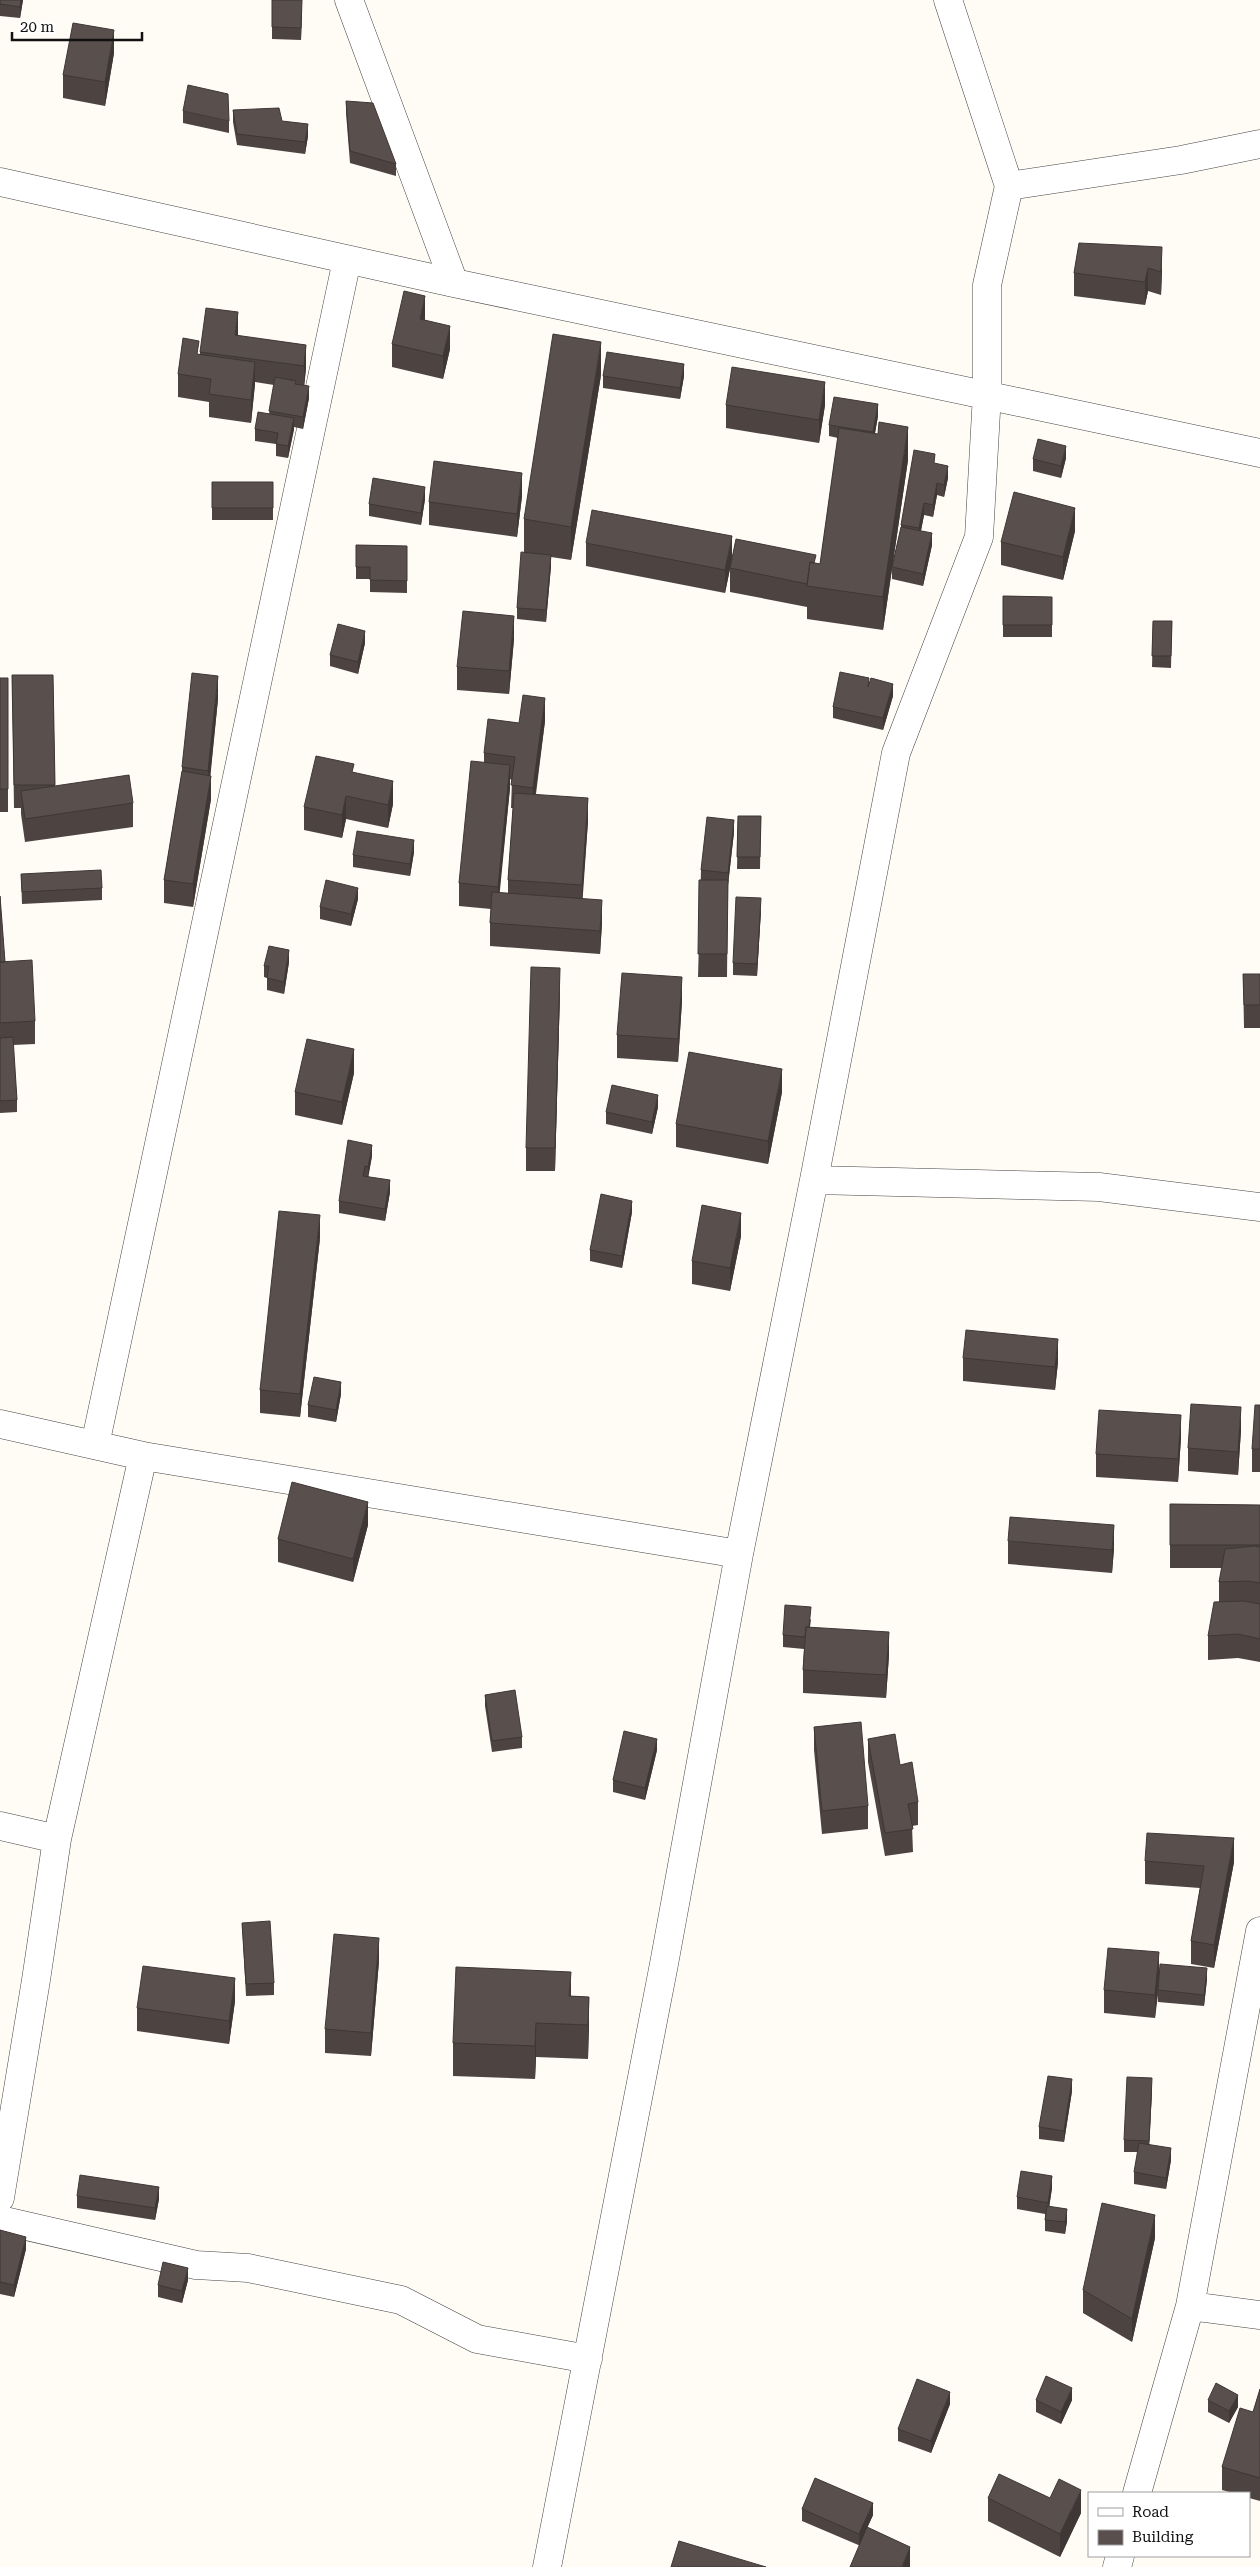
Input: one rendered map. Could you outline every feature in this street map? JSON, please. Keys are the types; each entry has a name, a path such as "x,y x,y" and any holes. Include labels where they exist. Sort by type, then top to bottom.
{"street":[{"path":"349,0 454,283"},
{"path":"547,2567 588,2359 739,1554 814,1180 896,753 979,537 987,394 987,285 1009,186 948,0"},
{"path":"1009,186 1181,160 1260,144"},
{"path":"0,182 347,260 1260,453"},
{"path":"95,1445 347,260"},
{"path":"814,1180 1099,1187 1260,1207"},
{"path":"0,1424 144,1456 739,1554"},
{"path":"0,2198 57,1839 144,1456"},
{"path":"0,1826 57,1839"},
{"path":"1137,2492 1190,2306 1260,1931"},
{"path":"0,2220 196,2265 248,2268 401,2300 477,2339 588,2359"},
{"path":"1190,2306 1260,2315"}],"building":[{"path":"0,0 21,0 20,7 0,4"},
{"path":"272,0 302,0 301,28 272,27"},
{"path":"73,23 114,30 105,82 63,75"},
{"path":"188,85 228,94 229,121 183,111"},
{"path":"346,101 373,103 396,164 350,151"},
{"path":"279,108 282,121 308,124 305,142 237,134 233,110"},
{"path":"1079,243 1162,247 1161,272 1148,268 1145,282 1074,273"},
{"path":"404,291 425,296 420,319 450,326 443,356 392,344"},
{"path":"206,308 238,312 235,335 306,345 304,366 200,352"},
{"path":"553,334 601,342 571,527 524,519"},
{"path":"183,338 199,341 197,354 255,362 251,400 209,394 211,379 178,374"},
{"path":"607,352 684,364 680,388 603,376"},
{"path":"732,367 825,382 819,420 726,405"},
{"path":"275,377 296,381 295,384 309,386 303,417 269,411"},
{"path":"834,397 878,404 873,432 829,425"},
{"path":"258,412 294,418 288,446 276,444 278,433 255,429"},
{"path":"879,422 908,427 883,597 807,586 810,562 820,564 839,428 878,434"},
{"path":"1038,439 1066,446 1061,466 1033,459"},
{"path":"914,450 935,454 934,463 948,466 944,485 937,483 933,505 924,503 919,528 901,525"},
{"path":"434,461 522,473 517,514 429,502"},
{"path":"373,478 425,487 421,513 369,504"},
{"path":"212,482 273,482 273,508 212,508"},
{"path":"1014,492 1075,508 1063,557 1001,542"},
{"path":"592,510 732,536 725,570 586,543"},
{"path":"901,527 932,533 923,574 892,567"},
{"path":"736,539 816,555 814,563 810,562 807,584 730,568"},
{"path":"356,545 407,546 407,581 370,580 370,567 356,567"},
{"path":"521,552 551,555 546,610 517,608"},
{"path":"1003,596 1052,597 1052,625 1003,625"},
{"path":"463,611 514,616 509,671 457,667"},
{"path":"1153,621 1172,621 1171,656 1152,656"},
{"path":"338,624 365,631 358,662 330,655"},
{"path":"840,672 869,678 868,687 871,678 893,684 883,718 833,707"},
{"path":"192,673 218,676 208,771 182,767"},
{"path":"12,675 53,675 55,785 14,785"},
{"path":"0,678 8,678 8,789 0,789"},
{"path":"523,695 545,698 533,788 511,785 515,757 484,753 488,719 519,723"},
{"path":"316,756 354,764 352,772 393,781 388,805 346,796 342,815 304,807"},
{"path":"471,761 510,765 498,887 459,883"},
{"path":"182,771 211,776 193,884 164,880"},
{"path":"129,775 133,803 25,819 21,791"},
{"path":"514,793 588,798 582,885 508,880"},
{"path":"738,816 761,816 760,857 737,857"},
{"path":"707,817 734,820 728,873 701,870"},
{"path":"357,831 414,840 410,864 353,855"},
{"path":"101,870 102,888 22,892 21,874"},
{"path":"326,880 358,888 351,914 320,907"},
{"path":"699,880 728,880 727,954 698,954"},
{"path":"492,892 602,900 600,931 490,923"},
{"path":"0,896 5,962 0,962"},
{"path":"736,897 761,898 757,964 733,963"},
{"path":"269,946 289,950 284,982 267,978 269,966 264,966"},
{"path":"32,960 35,1021 0,1023 0,962"},
{"path":"531,967 560,968 555,1148 526,1148"},
{"path":"622,973 682,977 678,1039 617,1035"},
{"path":"1243,974 1260,974 1260,1005 1244,1005"},
{"path":"13,1037 17,1100 0,1101 0,1038"},
{"path":"307,1039 354,1049 342,1102 295,1092"},
{"path":"689,1052 782,1069 768,1141 676,1124"},
{"path":"612,1085 658,1095 652,1122 606,1112"},
{"path":"348,1140 372,1145 368,1167 365,1166 363,1176 390,1180 385,1209 339,1201"},
{"path":"601,1194 632,1201 622,1256 590,1250"},
{"path":"702,1205 741,1213 730,1268 692,1261"},
{"path":"279,1211 320,1215 300,1394 260,1390"},
{"path":"966,1330 1058,1339 1055,1367 963,1358"},
{"path":"314,1377 341,1382 336,1410 308,1405"},
{"path":"1191,1404 1241,1407 1238,1452 1188,1448"},
{"path":"1255,1405 1260,1405 1260,1449 1252,1449"},
{"path":"1099,1410 1181,1415 1178,1459 1096,1454"},
{"path":"292,1482 368,1502 353,1559 278,1539"},
{"path":"1170,1504 1260,1505 1260,1545 1170,1545"},
{"path":"1010,1517 1114,1525 1112,1550 1008,1541"},
{"path":"1260,1547 1260,1583 1248,1581 1219,1582 1225,1549"},
{"path":"1244,1601 1260,1604 1260,1639 1238,1634 1208,1636 1214,1602"},
{"path":"785,1605 811,1607 809,1627 806,1627 805,1637 783,1635"},
{"path":"806,1627 889,1632 886,1675 803,1670"},
{"path":"515,1690 522,1737 492,1741 485,1695"},
{"path":"861,1722 868,1806 822,1811 814,1727"},
{"path":"624,1731 657,1739 645,1788 613,1780"},
{"path":"895,1734 900,1765 912,1762 918,1802 908,1804 913,1829 885,1833 868,1739"},
{"path":"1147,1833 1234,1838 1214,1945 1191,1941 1204,1866 1145,1861"},
{"path":"270,1921 274,1983 246,1984 242,1923"},
{"path":"334,1934 379,1938 371,2033 325,2029"},
{"path":"1108,1948 1159,1952 1155,1995 1104,1990"},
{"path":"1160,1964 1207,1968 1204,1995 1158,1990"},
{"path":"143,1966 235,1978 229,2021 137,2008"},
{"path":"456,1967 571,1972 569,1996 589,1997 588,2025 536,2023 535,2046 453,2043"},
{"path":"1048,2076 1072,2079 1064,2131 1039,2127"},
{"path":"1127,2077 1152,2078 1149,2141 1124,2140"},
{"path":"1139,2143 1171,2148 1166,2178 1134,2172"},
{"path":"1021,2171 1052,2176 1048,2203 1017,2197"},
{"path":"80,2175 159,2187 155,2208 77,2196"},
{"path":"1102,2203 1155,2215 1132,2319 1083,2290"},
{"path":"1047,2206 1067,2209 1065,2222 1045,2220"},
{"path":"0,2230 26,2237 14,2285 0,2282"},
{"path":"163,2262 188,2268 182,2291 158,2285"},
{"path":"1046,2376 1072,2388 1061,2412 1036,2400"},
{"path":"917,2379 950,2392 931,2441 898,2429"},
{"path":"1216,2383 1238,2395 1229,2411 1208,2400"},
{"path":"1260,2389 1260,2478 1222,2467 1240,2408 1253,2412"},
{"path":"999,2474 1050,2498 1059,2479 1081,2490 1060,2534 988,2498"},
{"path":"815,2478 873,2503 859,2534 802,2509"},
{"path":"867,2527 910,2547 902,2567 850,2567"},
{"path":"679,2541 766,2567 671,2567"}]}
